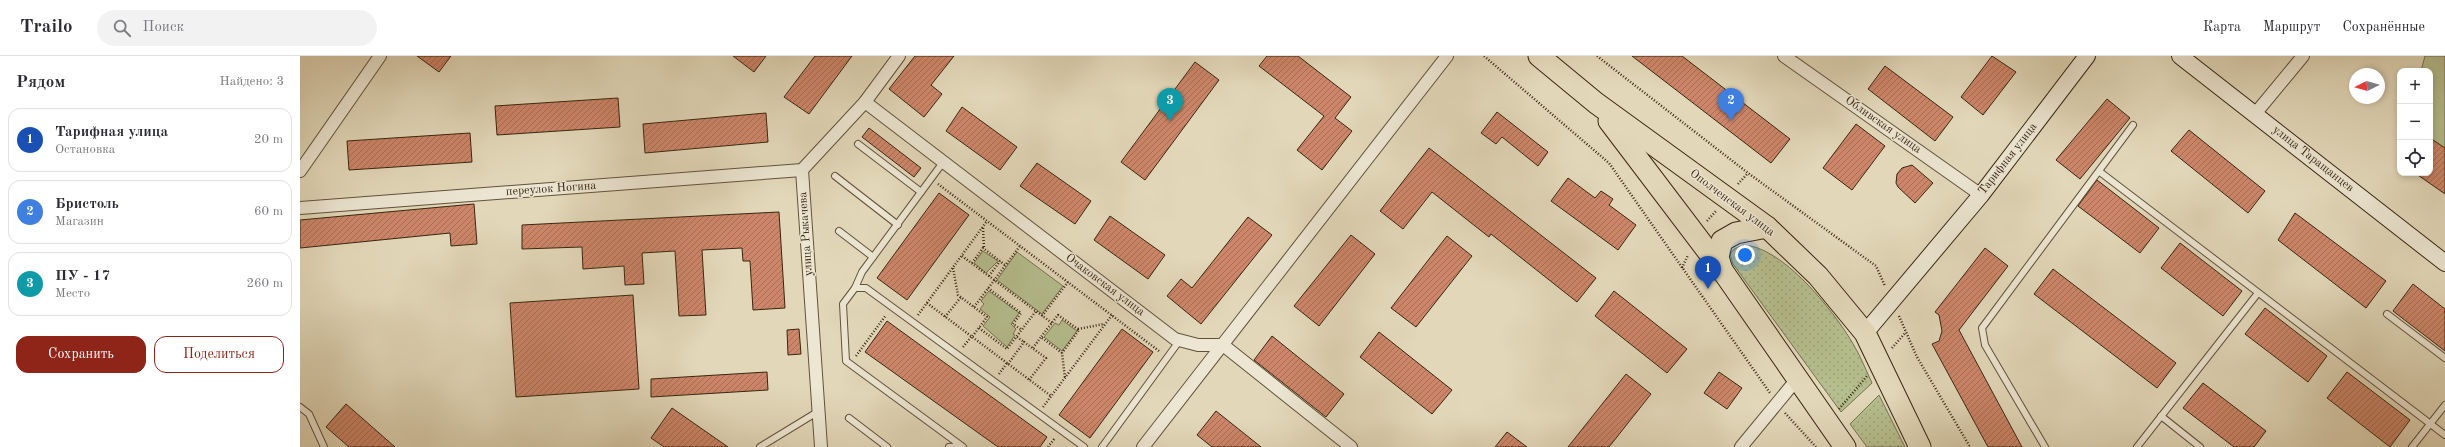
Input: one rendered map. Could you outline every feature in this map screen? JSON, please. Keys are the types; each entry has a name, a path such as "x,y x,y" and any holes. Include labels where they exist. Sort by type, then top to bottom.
{"highway":[{"name":"Ополченская улица","path":"1539,56 1596,102 1767,227 1818,276 1865,332 1920,447"},
{"name":"Ополченская улица","path":"1596,102 1722,270 1796,379 1845,447"},
{"path":"1722,270 1718,257 1718,248 1722,241 1736,233 1767,227"}],"street":[{"path":"300,171 380,56"},
{"path":"802,170 865,102 899,56"},
{"path":"1143,447 1446,56"},
{"name":"Обливская улица","path":"1784,56 1981,194"},
{"name":"Тарифная улица","path":"1865,332 1981,194 2087,56"},
{"name":"улица Таращанцев","path":"2180,56 2445,264"},
{"path":"2255,114 2303,56"},
{"name":"Очаковская улица","path":"865,102 1180,340 1198,345 1223,345"},
{"name":"переулок Ногина","path":"300,208 802,170"},
{"name":"улица Рыкачева","path":"802,170 821,447"},
{"path":"1223,345 1351,447"},
{"path":"1741,447 1796,379"}],"lane":[{"path":"2045,447 1985,345 1982,328 2100,172 2133,125"},
{"path":"858,144 921,192"},
{"path":"944,161 862,272 855,288 843,304 846,361 962,446"},
{"path":"2100,172 2445,435"},
{"path":"835,176 898,224"},
{"path":"838,231 873,257"},
{"path":"855,288 866,288 892,306 1084,447"},
{"path":"2137,447 2258,293"},
{"path":"2387,314 2445,358"},
{"path":"1102,447 1180,340"},
{"path":"2412,447 2445,405"},
{"path":"300,406 309,414 324,447"},
{"path":"760,447 819,411"},
{"path":"2161,416 2200,447"},
{"path":"849,418 887,447"},
{"path":"949,447 962,446"}],"path":[{"path":"1484,56 1610,163 1777,403 1816,447"},
{"path":"1597,56 1748,172 1876,266 1917,357 1970,447"},
{"path":"1682,268 1700,229 1748,172"},
{"path":"931,179 1168,357"},
{"path":"913,322 988,221"},
{"path":"972,263 984,249 983,228"},
{"path":"974,307 1020,246"},
{"path":"984,249 1005,265"},
{"path":"962,256 1052,323"},
{"path":"989,276 1000,261"},
{"path":"953,268 958,295 987,317 972,337"},
{"path":"1042,316 1068,282"},
{"path":"988,288 1021,313 1013,324 1022,330"},
{"path":"946,317 961,297"},
{"path":"926,303 1051,396"},
{"path":"850,364 892,306"},
{"path":"979,328 1007,350 1036,311"},
{"path":"1033,348 1058,315 1077,329 1105,324"},
{"path":"1038,414 1112,315"},
{"path":"1065,378 1062,353 1079,330 1077,329"},
{"path":"1811,441 1906,332"},
{"path":"1017,337 1046,358 1029,380"},
{"path":"1041,337 1062,353"},
{"path":"1008,364 1024,342"}],"green space":[{"path":"2425,56 2445,56 2445,192 2432,176 2433,68 2422,68"},
{"path":"1743,245 1758,248 1774,256 1790,268 1805,282 1832,313 1852,342 1872,383 1841,412 1733,264 1730,254 1734,249"},
{"path":"983,251 998,261 986,273 974,263"},
{"path":"1017,252 1063,286 1042,314 997,280"},
{"path":"989,291 1019,313 1011,324 1016,329 1013,334 1015,335 1007,347 983,326 990,317 980,309 984,304 981,301"},
{"path":"1062,320 1077,331 1062,351 1044,337 1055,323 1059,325"},
{"path":"1879,395 1905,447 1867,447 1850,424"}],"building":[{"path":"417,56 451,56 439,72"},
{"path":"733,56 766,56 754,72"},
{"path":"815,56 852,56 809,114 784,97"},
{"path":"915,56 954,56 931,85 942,94 924,117 889,89"},
{"path":"1267,56 1298,56 1351,97 1335,118 1352,131 1322,170 1297,150 1324,116 1259,66"},
{"path":"1632,56 1682,56 1790,139 1771,163"},
{"path":"1992,56 2016,72 1983,115 1961,97"},
{"path":"1195,62 1219,80 1145,180 1121,162"},
{"path":"1885,66 1953,117 1935,141 1868,89"},
{"path":"618,98 620,127 497,135 495,106"},
{"path":"2107,99 2130,118 2080,179 2056,160"},
{"path":"962,107 1017,147 1000,170 946,131"},
{"path":"1497,112 1548,152 1538,166 1502,137 1496,144 1481,133"},
{"path":"766,113 768,142 645,153 643,124"},
{"path":"1856,124 1885,146 1852,190 1823,168"},
{"path":"869,128 921,168 914,177 862,137"},
{"path":"2189,130 2265,191 2248,213 2171,151"},
{"path":"470,133 472,162 349,170 347,141"},
{"path":"2433,140 2445,148 2445,194 2419,176 2433,176"},
{"path":"1429,148 1596,278 1577,302 1491,234 1489,237 1432,192 1403,229 1380,211"},
{"path":"1037,163 1091,201 1075,224 1020,186"},
{"path":"1912,165 1933,183 1915,203 1898,187 1896,183 1897,174 1902,168"},
{"path":"1568,178 1595,198 1601,191 1613,199 1609,205 1636,225 1618,250 1551,201"},
{"path":"2097,180 2159,228 2140,253 2078,206"},
{"path":"939,193 969,215 907,300 877,278"},
{"path":"474,204 477,244 451,246 450,233 300,248 300,220"},
{"path":"779,212 785,308 753,310 750,261 743,261 742,248 702,250 706,315 679,316 675,251 642,253 644,284 625,285 624,266 583,269 582,247 522,249 522,225"},
{"path":"2295,213 2386,281 2366,308 2278,240"},
{"path":"1110,216 1165,255 1148,279 1094,240"},
{"path":"1248,217 1272,235 1201,324 1167,296 1181,279 1192,288"},
{"path":"1351,235 1375,254 1319,326 1294,306"},
{"path":"1447,236 1472,256 1416,327 1391,308"},
{"path":"2180,243 2242,291 2223,316 2161,268"},
{"path":"1985,248 2008,266 1959,330 2022,447 1988,447 1932,344 1939,341 1942,331 1939,315 1935,312"},
{"path":"2053,269 2176,363 2157,388 2034,294"},
{"path":"2413,284 2445,309 2445,351 2393,311"},
{"path":"1614,291 1687,349 1667,373 1595,316"},
{"path":"633,295 639,389 516,397 510,303"},
{"path":"2265,308 2327,356 2308,382 2245,334"},
{"path":"887,321 1047,437 1040,447 998,447 865,352"},
{"path":"799,329 801,354 788,355 787,330"},
{"path":"1122,329 1153,352 1090,438 1059,415"},
{"path":"1379,332 1452,390 1432,414 1360,357"},
{"path":"1272,336 1344,394 1326,417 1254,360"},
{"path":"767,372 768,390 651,397 651,379"},
{"path":"1719,372 1742,388 1727,409 1704,393"},
{"path":"2347,372 2410,420 2390,447 2327,398"},
{"path":"1626,374 1651,394 1609,447 1568,447"},
{"path":"2203,383 2266,431 2254,447 2234,447 2183,408"},
{"path":"346,404 395,447 349,447 326,427"},
{"path":"672,408 728,447 664,447 651,438"},
{"path":"1216,411 1261,447 1212,447 1197,435"},
{"path":"1507,432 1527,447 1495,447"}],"place":[{"name":"ПУ - 17","path":"1170,121"},
{"name":"Бристоль","path":"1731,121"},
{"name":"Тарифная улица","path":"1708,289"}]}
